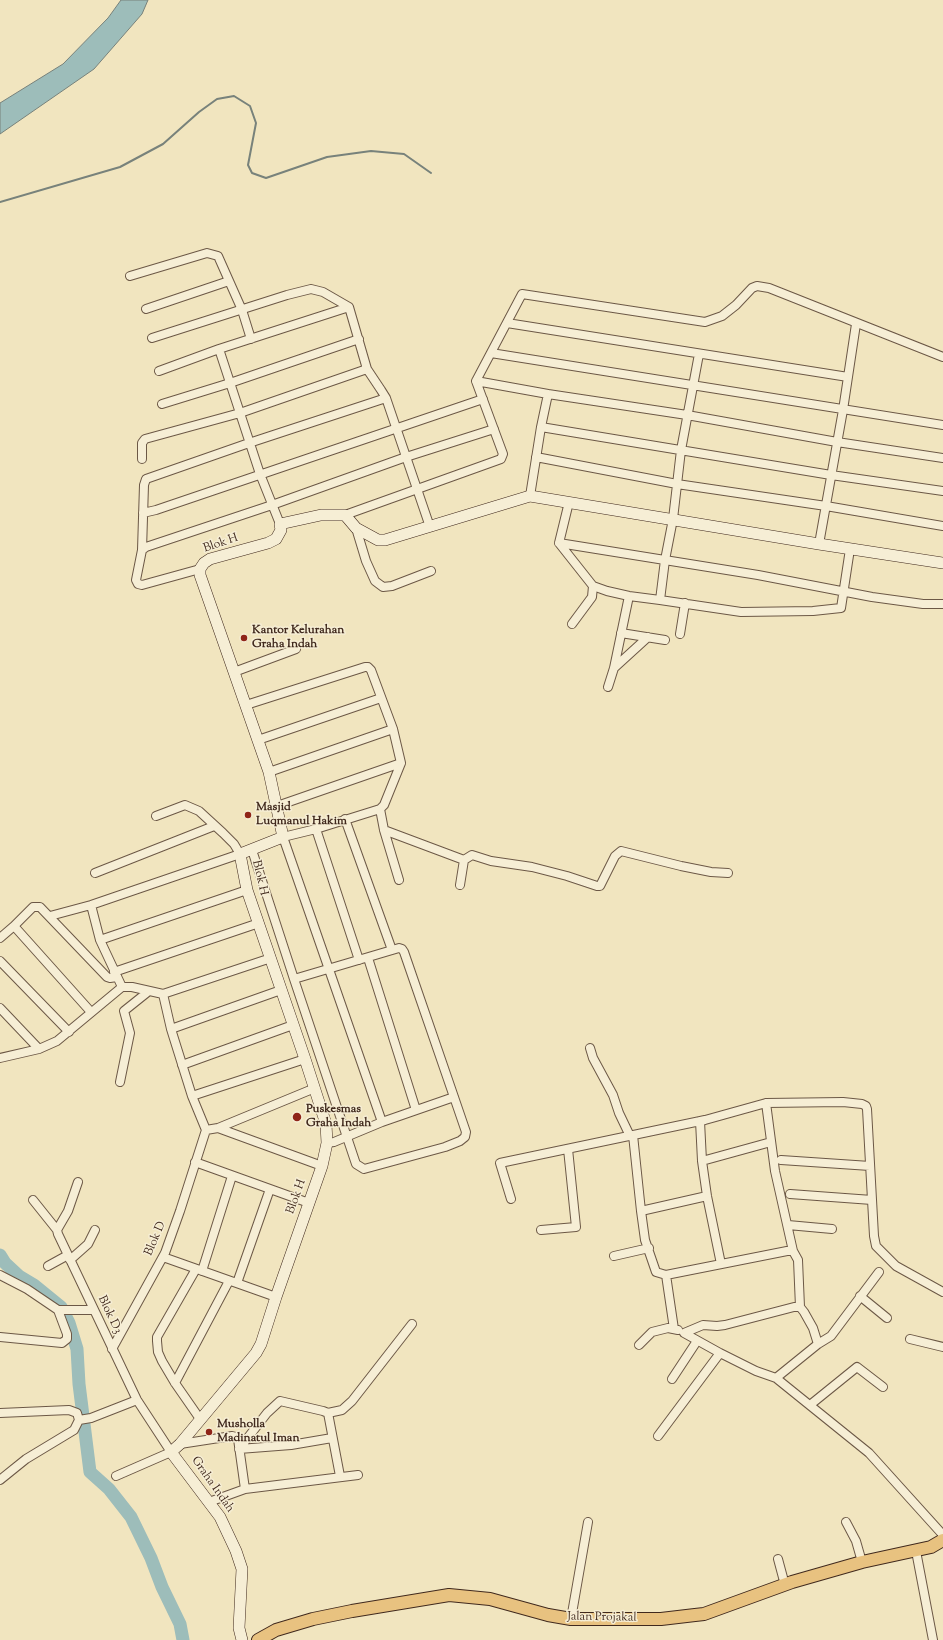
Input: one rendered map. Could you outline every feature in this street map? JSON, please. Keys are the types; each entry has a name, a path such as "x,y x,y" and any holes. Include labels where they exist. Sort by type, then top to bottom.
{"main road":[{"name":"Jalan Projakal","path":"258,1640 276,1630 313,1619 449,1595 490,1599 548,1615 570,1619 661,1619 700,1615 785,1585 862,1562 931,1547 943,1540"}],"street":[{"path":"130,276 207,253 218,256 242,310 251,339"},
{"path":"146,309 229,281"},
{"path":"476,381 520,296 525,294 704,322 722,316 736,305 752,288 757,286 769,288 856,324 943,357"},
{"path":"152,338 287,295 311,289 323,292 349,307 367,369 386,398 430,527"},
{"path":"159,371 220,349 349,307"},
{"path":"507,323 848,377"},
{"path":"819,544 843,410 856,324"},
{"path":"162,404 230,383 359,338"},
{"path":"220,349 249,443 280,524 321,515 345,515 502,459 503,454 476,381"},
{"path":"491,353 943,426"},
{"path":"660,600 681,450 699,354"},
{"path":"142,459 142,443 145,439 240,413 367,369"},
{"path":"476,381 548,394 687,415 837,442 943,458"},
{"path":"530,496 548,394"},
{"path":"200,570 142,585 138,584 136,575 142,550 144,485 146,479 386,398"},
{"path":"143,513 396,429 483,398"},
{"path":"541,427 831,475 943,491"},
{"path":"142,550 146,547 272,505 406,457 494,429"},
{"path":"536,456 677,484 826,506 943,526"},
{"path":"345,515 356,528 378,540 385,540 530,496 943,563"},
{"path":"559,543 569,502"},
{"name":"Blok H","path":"180,1444 256,1354 262,1344 276,1297 322,1166 327,1143 326,1124 247,890 240,854 283,837 277,806 269,772 200,575 200,570 204,563 210,559 268,543 276,539 281,530 280,524"},
{"path":"356,528 366,561 375,581 383,587 392,586 431,571"},
{"path":"559,543 843,590 872,597 923,604 943,604"},
{"path":"559,543 593,586 629,596 741,612 813,611 841,608 850,548"},
{"path":"572,624 592,597 593,586"},
{"path":"608,687 614,668 629,596"},
{"path":"680,634 685,603"},
{"path":"621,633 665,640"},
{"path":"614,668 648,637"},
{"path":"234,672 296,649"},
{"path":"246,705 365,667 371,670 393,729 401,763 387,799 380,809 316,829 283,837 382,1122"},
{"path":"258,740 381,698"},
{"path":"269,772 393,729"},
{"path":"277,806 401,763"},
{"path":"50,916 90,905 240,854 234,844 199,811 185,805 156,816"},
{"path":"380,809 384,830 399,880"},
{"path":"345,819 392,950"},
{"path":"94,873 214,826"},
{"path":"316,829 359,960"},
{"path":"384,830 464,860"},
{"path":"252,850 294,979 356,1164 360,1168 364,1169 445,1147 460,1141 465,1137 466,1132 404,952 399,948 294,979"},
{"path":"460,885 464,860 472,855 491,861 546,871 597,886 601,884 615,856 621,851 711,872 728,872"},
{"path":"100,940 247,890"},
{"path":"90,905 100,940 122,987"},
{"path":"0,938 33,907 40,907 107,977 110,978 115,974 259,923"},
{"path":"14,926 91,1012"},
{"path":"1,1056 39,1049 57,1041 122,987 132,987 164,994 271,958"},
{"path":"368,958 416,1110"},
{"path":"0,961 68,1032"},
{"path":"171,1029 281,990"},
{"path":"120,1082 130,1033 124,1011 150,991"},
{"path":"164,994 171,1029 192,1096 206,1130 218,1128 314,1088"},
{"path":"0,1008 39,1049"},
{"path":"182,1064 293,1025"},
{"path":"590,1048 593,1058 613,1095 619,1113 631,1136 645,1240 656,1272 666,1274 793,1251"},
{"path":"192,1096 305,1059"},
{"path":"327,1143 334,1142 346,1135 454,1096"},
{"path":"511,1199 500,1163 700,1121 766,1103 843,1102 862,1104 868,1109 874,1236 876,1246 896,1266 943,1292"},
{"path":"766,1103 776,1171 793,1251 798,1260 800,1307 813,1328 818,1344"},
{"path":"700,1121 702,1161 707,1196 721,1264"},
{"path":"218,1128 322,1166"},
{"name":"Blok D","path":"112,1349 163,1257 180,1211 206,1130"},
{"path":"702,1161 771,1142"},
{"path":"541,1230 576,1227 568,1149"},
{"path":"781,1160 870,1166"},
{"path":"195,1162 309,1203"},
{"path":"200,1419 174,1383 158,1352 157,1337 199,1270 232,1176"},
{"path":"57,1230 68,1211 78,1182"},
{"path":"174,1383 233,1282 270,1189"},
{"path":"790,1194 872,1200"},
{"path":"641,1211 707,1196"},
{"name":"Blok D3","path":"33,1200 57,1230 137,1400 171,1452"},
{"path":"788,1225 832,1229"},
{"path":"48,1266 69,1258 88,1244 95,1230"},
{"path":"614,1256 649,1248"},
{"path":"163,1257 276,1297"},
{"path":"776,1378 818,1344 831,1336 879,1272"},
{"path":"0,1274 27,1289 59,1310 94,1310"},
{"path":"666,1274 674,1330"},
{"path":"860,1296 887,1318"},
{"path":"684,1333 703,1325 717,1326 794,1307 800,1307"},
{"path":"0,1337 62,1343 67,1339 67,1334 59,1310"},
{"path":"239,1449 267,1413 280,1401 328,1413 342,1410 352,1401 412,1324"},
{"path":"639,1345 652,1332 668,1328 684,1333 756,1371 776,1378 869,1453 943,1535"},
{"path":"910,1339 943,1347"},
{"path":"672,1378 697,1341"},
{"path":"658,1436 720,1353"},
{"path":"810,1405 857,1367 884,1387"},
{"path":"0,1480 26,1459 74,1430 80,1420 91,1418 137,1400"},
{"path":"0,1413 69,1410 77,1413 80,1420"},
{"path":"328,1413 340,1476"},
{"path":"116,1476 171,1452 180,1444 232,1436 238,1439 245,1489"},
{"path":"239,1449 332,1438"},
{"name":"Graha Indah","path":"171,1452 220,1517 242,1568 239,1628 242,1640"},
{"path":"209,1502 245,1489 340,1476 358,1475"},
{"path":"570,1619 588,1522"},
{"path":"846,1522 856,1542 862,1562"},
{"path":"916,1550 933,1640"},
{"path":"778,1559 785,1585"}],"water":[{"path":"121,0 148,0 142,14 94,69 0,134 0,103 63,64 108,18"}],"waterway":[{"path":"0,202 120,167 163,144 199,112 217,99 234,96 250,106 256,123 248,165 252,173 266,178 327,157 371,151 404,154 431,173"},
{"path":"0,1255 5,1263 19,1276 34,1285 61,1307 69,1323 77,1349 79,1384 90,1472 109,1489 131,1517 180,1624 183,1640"}],"place":[{"name":"Kantor Kelurahan Graha Indah","path":"244,638"},
{"name":"Masjid Luqmanul Hakim","path":"248,815"},
{"name":"Puskesmas Graha Indah","path":"297,1117"},
{"name":"Musholla Madinatul Iman","path":"209,1432"}]}
